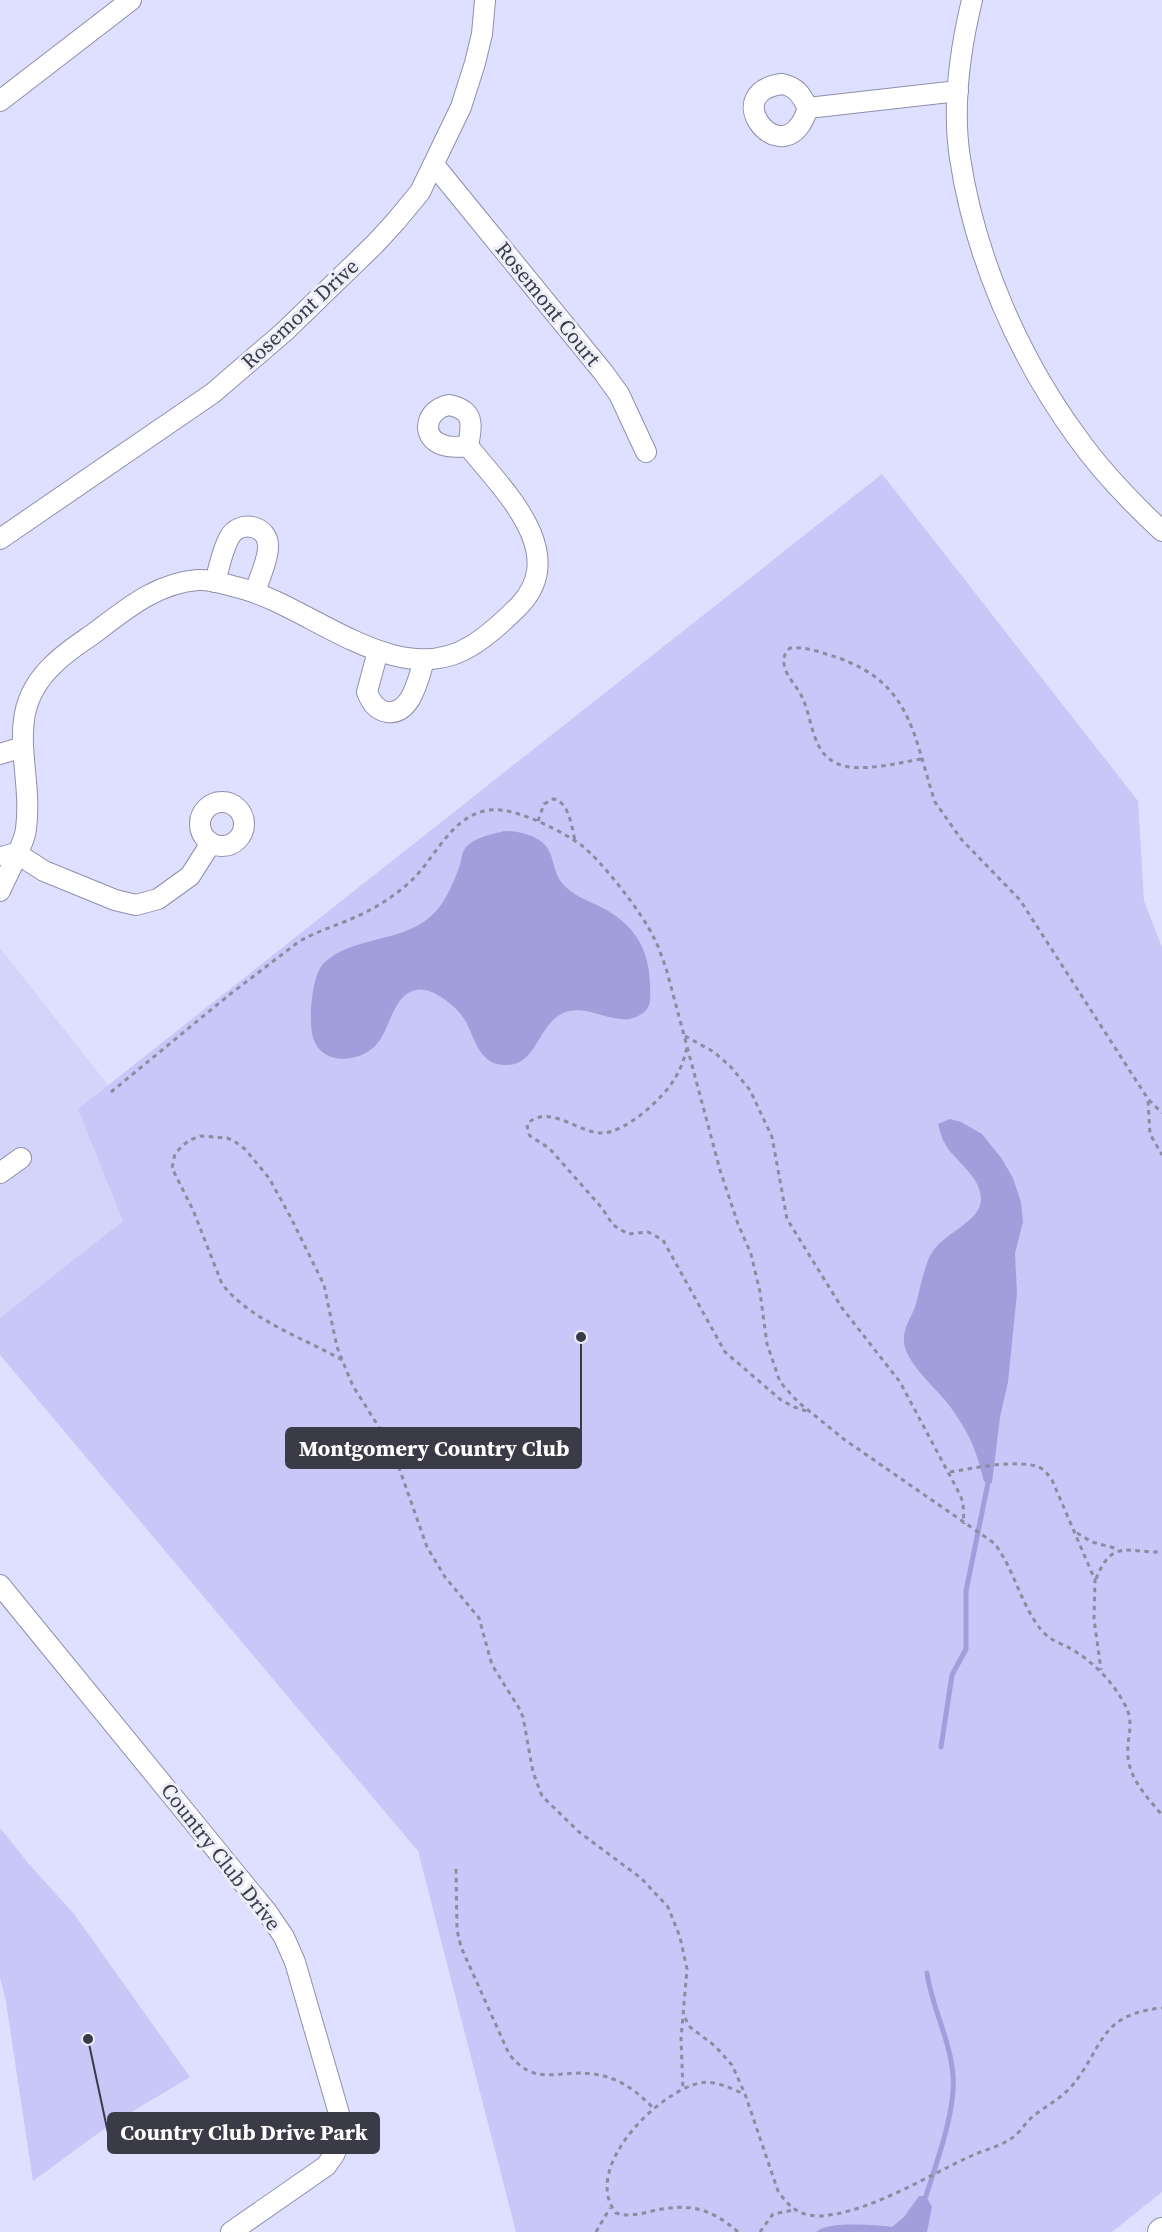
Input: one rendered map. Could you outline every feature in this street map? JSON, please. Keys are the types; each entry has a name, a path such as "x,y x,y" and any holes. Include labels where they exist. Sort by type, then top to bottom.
{"street":[{"path":"0,101 131,0"},
{"name":"Rosemont Drive","path":"0,539 213,393 284,332 375,244 420,192 435,166 461,107 475,63 482,34 485,0"},
{"path":"972,0 961,54 958,91 959,156 970,209 990,272 1019,341 1038,377 1078,439 1127,497 1162,531"},
{"path":"808,108 958,91"},
{"name":"Rosemont Court","path":"435,166 603,372 619,394 646,452"},
{"path":"0,891 8,855 26,833 27,795 21,722 24,708 38,681 56,661 128,608 156,591 185,582 201,580 255,592 277,600 378,651 424,661 442,658 471,646 508,617 523,602 531,588 536,573 537,552 532,532 524,517 468,446"},
{"path":"215,582 229,538 235,530 250,526 260,530 267,538 268,548 255,592"},
{"path":"378,651 367,692 375,707 383,711 400,710 406,705 424,661"},
{"path":"0,754 23,747"},
{"path":"8,855 115,900 136,905 158,899 190,876 211,843"},
{"path":"0,1173 21,1158"},
{"name":"Country Club Drive","path":"0,1585 267,1912 284,1937 295,1962 340,2116 339,2141 334,2155 318,2172 231,2232"}],"path":[{"path":"921,759 868,767 847,767 836,764 817,743 806,704 784,666 786,652 794,647 803,648 855,664 874,675 891,690 905,710 921,759 935,802 942,814 962,839 1020,900 1148,1099 1162,1113"},
{"path":"538,821 544,804 558,799 570,820 575,841"},
{"path":"111,1092 229,995 297,943 308,936 354,918 393,895 413,879 447,836 471,816 484,811 503,810 538,821 575,841 595,857 644,920 654,937 672,990 720,1170 738,1224 751,1254 760,1292 767,1344 774,1367 786,1391 845,1440 990,1540 1006,1561 1028,1611 1045,1634 1089,1659 1123,1702 1131,1726 1128,1756 1131,1771 1137,1784 1162,1815"},
{"path":"684,1036 714,1052 730,1066 750,1090 772,1137 787,1219 842,1308 900,1382 963,1502 965,1524"},
{"path":"687,1046 674,1081 631,1122 605,1133 579,1129 560,1118 540,1117 527,1124 528,1132 534,1140 549,1148 602,1208 613,1225 628,1234 648,1232 663,1240 725,1352 782,1400 810,1412"},
{"path":"1148,1099 1150,1134 1162,1155"},
{"path":"342,1360 249,1310 229,1294 222,1284 193,1210 172,1168 175,1154 182,1146 201,1136 234,1141 245,1149 269,1178 324,1285 337,1347 342,1360 353,1386 392,1448 427,1546 446,1577 479,1618 484,1628 492,1665 523,1717 533,1772 542,1796 579,1832 641,1878 668,1907 680,1937 687,1969 681,2039 683,2090"},
{"path":"949,1472 977,1467 1031,1466 1045,1471 1052,1480 1095,1581 1095,1628 1101,1672"},
{"path":"1075,1532 1092,1542 1119,1550 1162,1552"},
{"path":"1095,1581 1108,1556 1119,1550"},
{"path":"456,1869 457,1930 460,1947 509,2054 516,2063 523,2070 534,2075 596,2074 626,2084 639,2093 654,2109"},
{"path":"684,2016 690,2027 715,2046 732,2065 745,2094 778,2191 794,2210 818,2216 867,2205 1007,2141 1032,2118 1062,2096 1079,2076 1097,2044 1110,2029 1133,2014 1162,2008"},
{"path":"738,2232 718,2216 692,2207 680,2206 630,2215 616,2213 608,2199 608,2188 609,2172 622,2145 665,2099 702,2083 717,2084 745,2094"},
{"path":"596,2232 611,2207"},
{"path":"760,2232 773,2214 794,2210"}],"shaded area":[{"path":"882,474 1138,801 1144,901 1162,947 1162,2192 1112,2232 516,2232 418,1851 0,1355 0,1318 123,1221 78,1109"},
{"path":"505,831 519,832 538,839 548,849 558,877 566,887 613,914 631,929 638,938 647,959 650,1001 647,1009 631,1019 611,1018 581,1010 561,1014 547,1027 525,1058 518,1063 499,1065 491,1062 480,1051 464,1018 455,1008 436,994 420,990 402,998 381,1039 368,1052 359,1056 339,1058 321,1051 315,1044 311,1017 316,977 323,964 347,948 405,931 430,917 448,893 467,846 482,837"},
{"path":"0,948 108,1085 78,1109 124,1221 0,1318"},
{"path":"950,1119 961,1122 982,1134 1002,1159 1013,1178 1021,1202 1023,1222 1015,1253 1017,1293 1008,1382 1000,1417 992,1483 984,1482 969,1437 947,1403 914,1364 905,1348 904,1341 906,1327 915,1307 931,1254 944,1239 969,1220 980,1206 981,1198 976,1182 948,1149 941,1136 938,1124"},
{"path":"0,1828 74,1914 190,2077 108,2126 33,2181 6,2002 0,1977"},
{"path":"919,2196 926,2196 932,2207 927,2232 816,2232 841,2225 892,2227 904,2217"}],"waterway":[{"path":"941,1747 952,1675 966,1649 966,1591 988,1483"},
{"path":"926,2196 945,2136 953,2089 951,2062 927,1973"}],"place":[{"name":"Montgomery Country Club","path":"581,1337"},
{"name":"Country Club Drive Park","path":"88,2039"}]}
